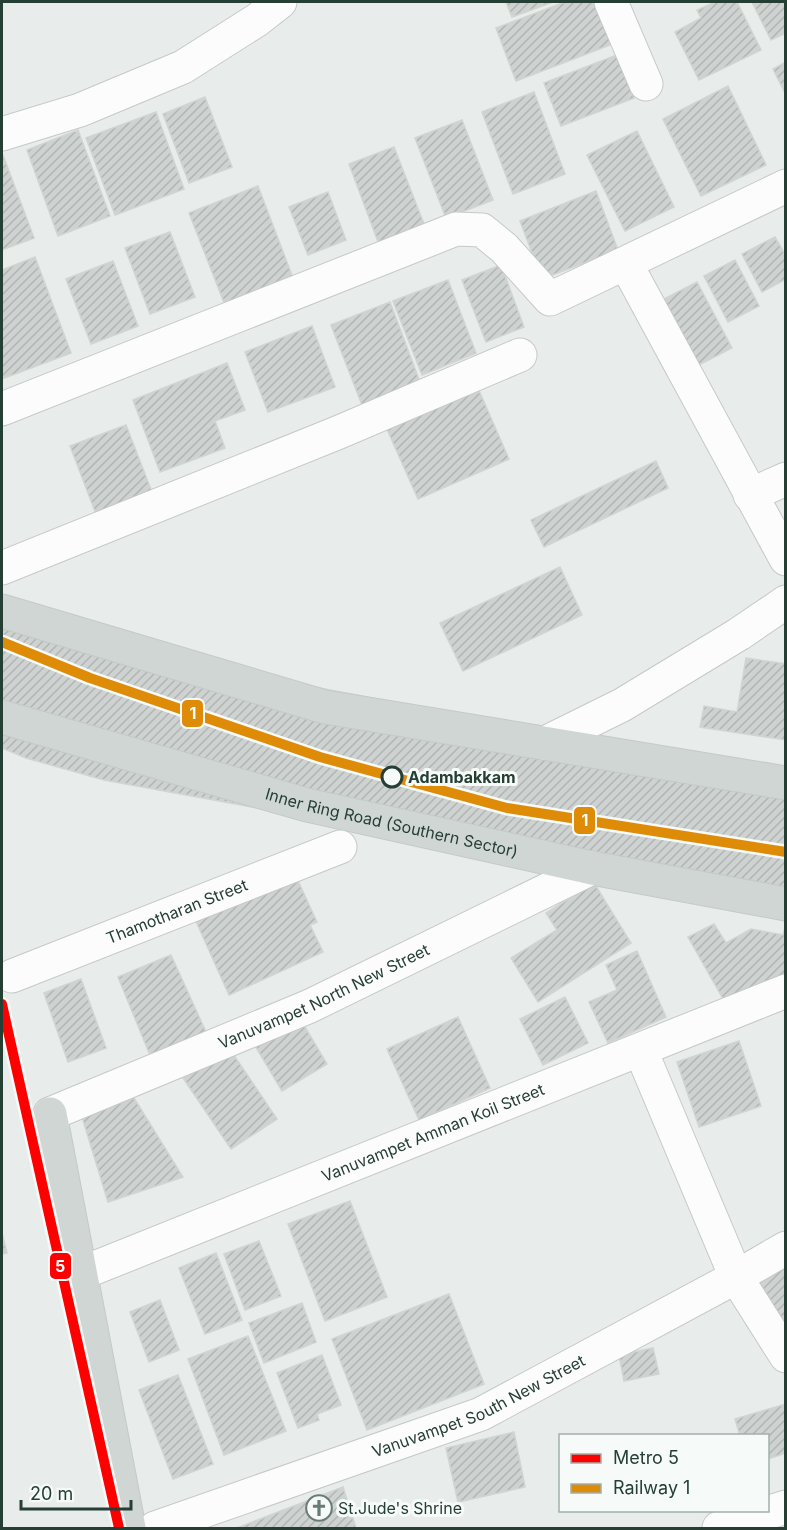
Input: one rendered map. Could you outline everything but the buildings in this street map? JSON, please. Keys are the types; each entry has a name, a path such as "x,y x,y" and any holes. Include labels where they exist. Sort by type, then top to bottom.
{"main road":[{"path":"2,611 325,707 786,783"},
{"name":"Inner Ring Road (Southern Sector)","path":"2,717 308,805 592,868 786,904"},
{"path":"50,1114 129,1528"}],"street":[{"path":"2,134 80,110 183,67 257,20 280,2"},
{"path":"611,2 646,84"},
{"path":"2,409 456,229 482,230 504,248 550,299 786,186"},
{"path":"626,264 786,559"},
{"path":"2,568 337,433 520,355"},
{"path":"750,495 786,480"},
{"path":"545,743 622,705 739,634 786,602"},
{"name":"Thamotharan Street","path":"12,976 340,847"},
{"name":"Vanuvampet North New Street","path":"50,1114 310,1006 592,868"},
{"name":"Vanuvampet Amman Koil Street","path":"82,1273 786,991"},
{"path":"641,1051 736,1277 786,1356"},
{"name":"Vanuvampet South New Street","path":"155,1528 481,1414 786,1248"},
{"path":"719,1528 786,1507"}],"metro line":[{"name":"5","path":"2,1004 119,1528"}],"rail line":[{"name":"1","path":"2,642 90,678 320,757 507,808 786,852"}],"place":[{"name":"Adambakkam","path":"392,777"},
{"name":"St.Jude's Shrine","path":"319,1508"}]}
